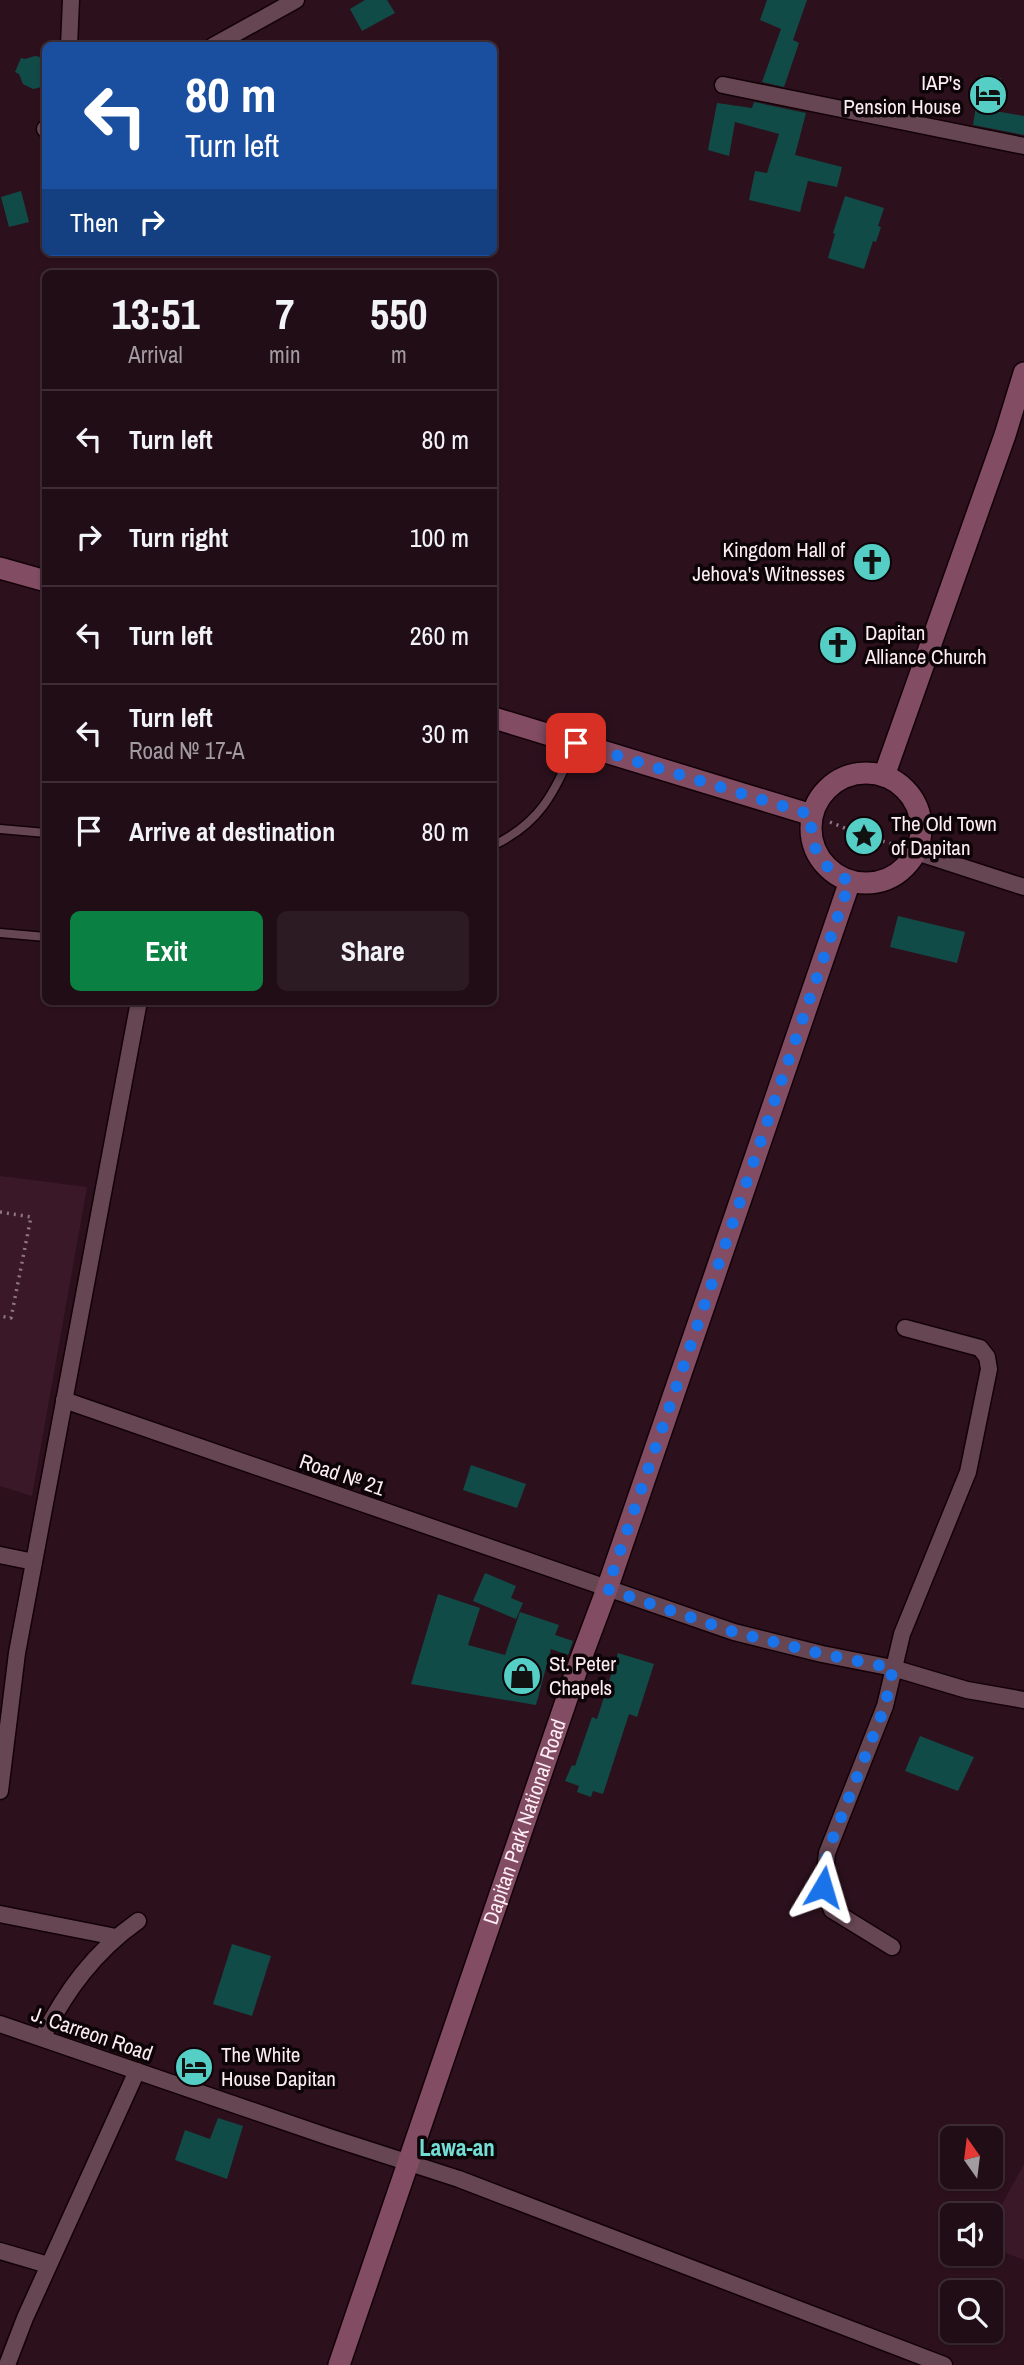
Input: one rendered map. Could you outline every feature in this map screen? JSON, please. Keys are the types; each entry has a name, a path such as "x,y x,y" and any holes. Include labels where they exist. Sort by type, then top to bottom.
{"main road":[{"path":"884,776 1024,373"},
{"path":"0,568 42,580"},
{"path":"497,719 812,815"},
{"path":"858,773 884,776 906,790 915,800 922,826 916,852 900,872 888,879 863,884 839,877 821,861 811,839 812,815 824,792 845,777 858,773"},
{"name":"Dapitan Park National Road","path":"339,2365 850,881"}],"street":[{"path":"69,42 71,0"},
{"path":"220,42 296,0"},
{"path":"723,85 1024,146"},
{"path":"916,852 1024,887"},
{"path":"0,1791 18,1653 34,1562 138,1005"},
{"path":"892,1947 832,1910 823,1887 827,1853 885,1706 902,1634 968,1472 989,1368 987,1357 980,1348 905,1328"},
{"name":"Road № 21","path":"64,1400 734,1632 893,1668 967,1690 1024,1700"},
{"path":"0,1555 34,1562"},
{"path":"0,1914 116,1937"},
{"path":"42,2038 61,2001 78,1979 116,1937 138,1921"},
{"name":"J. Carreon Road","path":"0,2024 472,2184 944,2365"},
{"path":"7,2365 24,2318 137,2071"},
{"path":"0,2251 48,2265"}],"lane":[{"path":"497,844 514,835 540,813 553,794 576,743"},
{"path":"0,829 42,833"},
{"path":"0,933 42,937"}],"path":[{"path":"858,823 870,823 877,833 876,839 868,846 860,846 853,841 853,829 858,823"},
{"path":"876,839 916,852"},
{"path":"0,1212 31,1217 11,1318 0,1316"}],"shaded area":[{"path":"0,1176 87,1187 32,1496 0,1486"},
{"path":"1024,2164 1024,2260 1003,2252 1003,2203"}],"building":[{"path":"365,0 387,0 395,13 362,31 350,9"},
{"path":"767,0 807,0 793,40 799,43 784,87 762,82 781,29 760,20"},
{"path":"42,57 42,87 33,89 23,84 19,74 15,72 21,58"},
{"name":"IAP's Pension House","path":"981,75 1001,78 995,111 1024,116 1024,135 973,125"},
{"path":"754,102 806,113 795,155 842,167 837,187 808,181 800,212 749,200 755,171 767,173 779,134 735,122 729,156 708,150 717,103 752,108"},
{"path":"21,191 29,222 9,227 1,197"},
{"path":"845,196 884,208 878,226 881,227 876,242 873,241 864,269 828,258"},
{"path":"898,916 965,932 957,963 890,947"},
{"path":"471,1465 526,1484 517,1508 463,1490"},
{"path":"485,1573 516,1586 511,1598 523,1603 516,1619 473,1601"},
{"path":"438,1594 480,1608 468,1645 505,1655 520,1612 559,1625 555,1635 573,1641 568,1655 551,1649 536,1705 411,1684"},
{"path":"618,1653 654,1664 637,1717 629,1714 603,1794 593,1791 591,1797 577,1792 579,1786 565,1781 572,1765 575,1766 592,1717 597,1719"},
{"path":"920,1736 974,1757 958,1791 905,1771"},
{"path":"232,1944 271,1956 252,2016 213,2004"},
{"path":"218,2118 243,2126 227,2179 175,2160 185,2130 210,2139"}],"place":[{"name":"IAP's Pension House","path":"988,95"},
{"name":"Kingdom Hall of Jehova's Witnesses","path":"872,562"},
{"name":"Dapitan Alliance Church","path":"838,645"},
{"name":"The Old Town of Dapitan","path":"864,836"},
{"name":"St. Peter Chapels","path":"522,1676"},
{"name":"The White House Dapitan","path":"194,2067"}],"district":[{"name":"Lawa-an","path":"457,2148"}],"route":[{"path":"576,743 812,815 811,839 821,861 839,877 850,881 607,1589 734,1632 893,1668 885,1706 827,1853 823,1887"}]}
